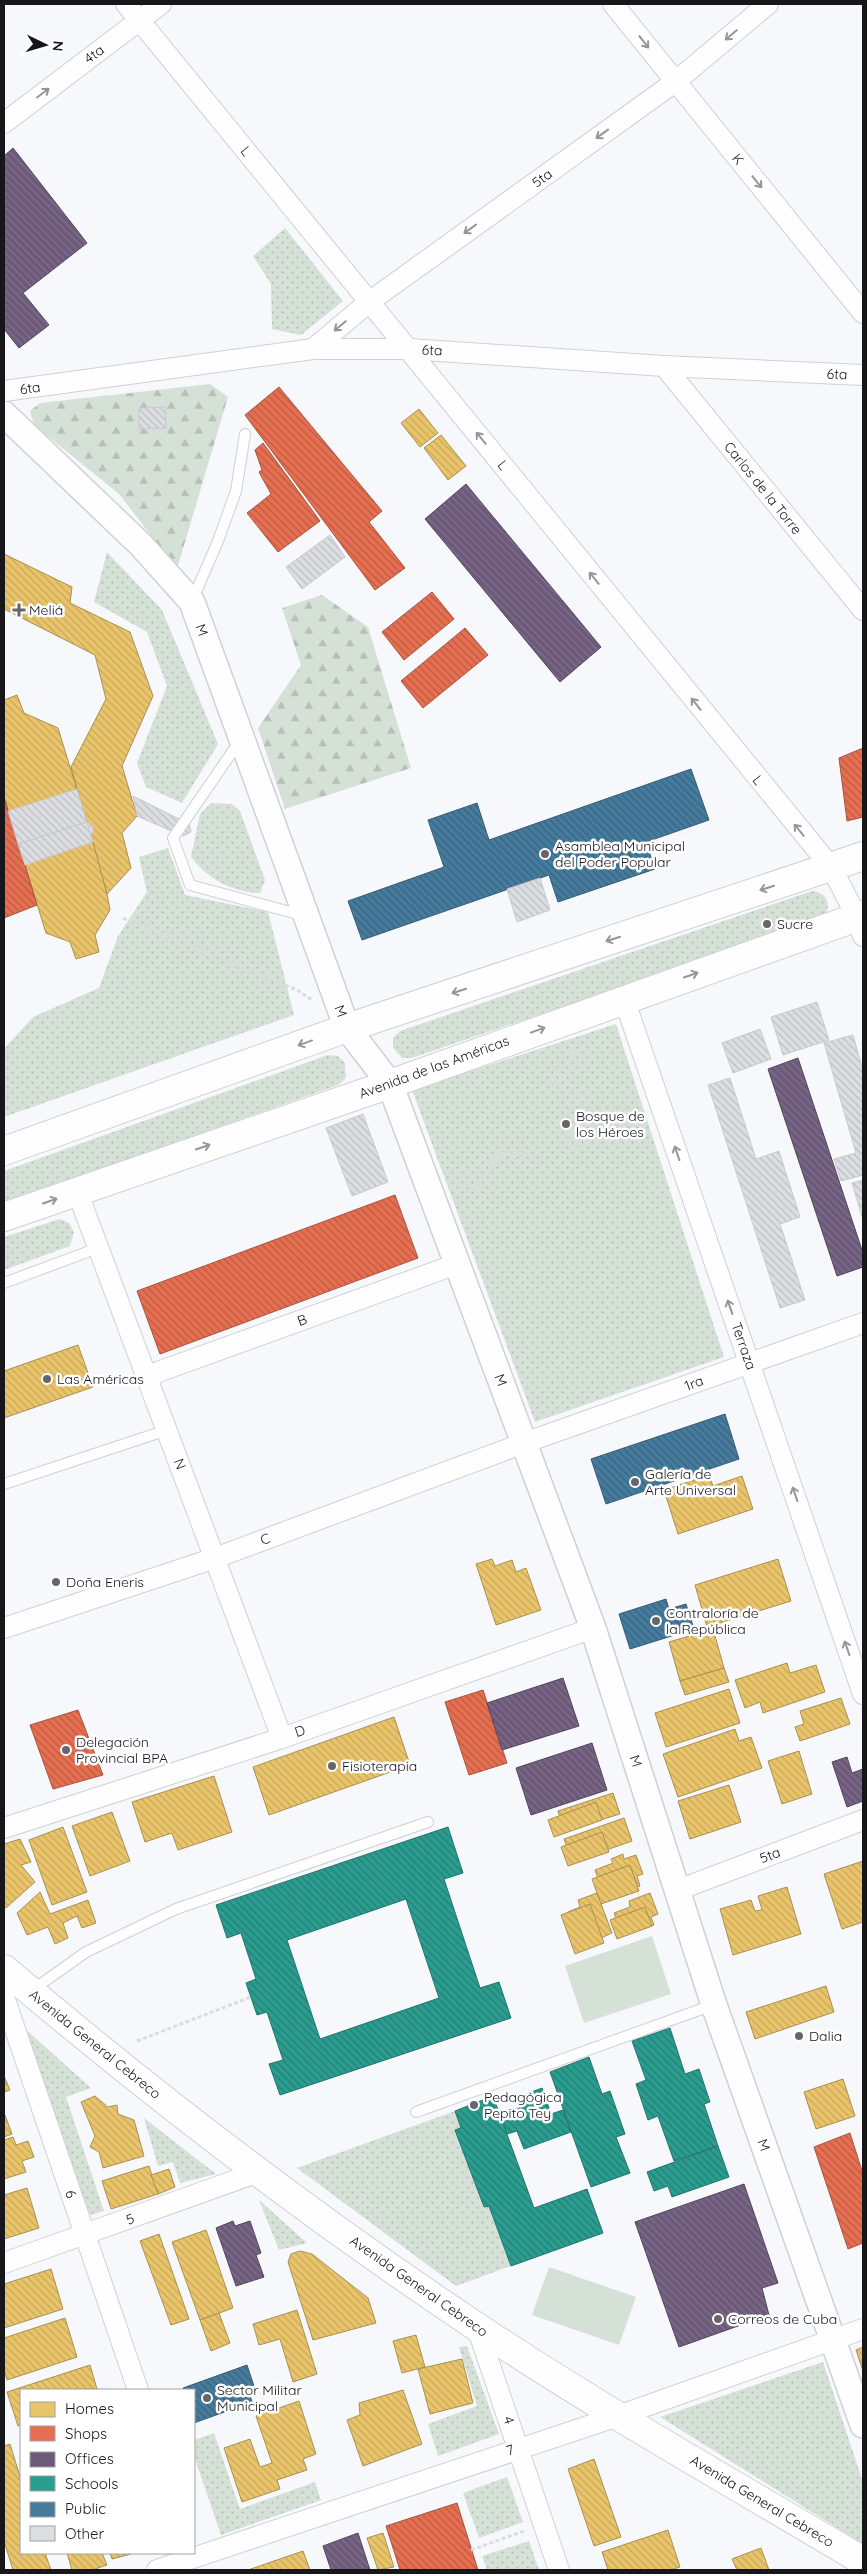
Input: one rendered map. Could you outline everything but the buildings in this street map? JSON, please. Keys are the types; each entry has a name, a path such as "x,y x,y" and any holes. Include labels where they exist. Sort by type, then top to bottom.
{"main road":[{"path":"4,1151 347,1028 863,856"},
{"name":"Avenida de las Américas","path":"4,1216 390,1084 624,999 861,923"},
{"name":"Avenida General Cebreco","path":"4,1969 82,2036 256,2173 477,2327 618,2416 863,2561"}],"street":[{"name":"L","path":"126,4 830,867 861,923"},
{"name":"4ta","path":"4,123 161,4"},
{"name":"K","path":"613,4 863,314"},
{"name":"5ta","path":"313,349 369,302 675,82 768,4"},
{"name":"6ta","path":"4,392 313,349 409,349 664,366 863,375"},
{"name":"Carlos de la Torre","path":"664,366 863,610"},
{"name":"M","path":"4,414 141,545 192,602 347,1028 390,1084 593,1628 714,2005 863,2425"},
{"name":"Terraza","path":"624,999 863,1694"},
{"name":"N","path":"77,1191 282,1738"},
{"name":"B","path":"147,1376 457,1264"},
{"name":"1ra","path":"524,1443 863,1323"},
{"name":"C","path":"4,1628 215,1558 524,1443"},
{"name":"D","path":"4,1828 282,1738 593,1628"},
{"name":"5ta","path":"678,1890 863,1820"},
{"name":"6","path":"4,1997 138,2389"},
{"name":"5","path":"4,2263 256,2173"},
{"name":"4","path":"477,2327 559,2570"},
{"name":"7","path":"157,2570 196,2560 518,2448 618,2416 863,2329"}],"lane":[{"path":"192,602 218,541 236,491 245,434"},
{"path":"241,739 173,838 190,885 306,916"},
{"path":"4,1290 7,1282 98,1248"},
{"path":"4,1484 167,1430"},
{"path":"30,1991 86,1952 176,1909 428,1822"},
{"path":"416,2112 714,2005"}],"path":[{"path":"123,918 297,990 314,1001"},
{"path":"552,1046 572,1053 574,1061 567,1067 556,1070 552,1080 582,1104 591,1118 587,1125 575,1129 565,1137 572,1147 582,1151"},
{"path":"445,1178 470,1188 478,1189 486,1182 492,1162 500,1155 510,1151 521,1155 537,1157"},
{"path":"137,2041 251,1997"},
{"path":"471,2550 544,2524"}],"green space":[{"path":"285,228 343,301 301,335 272,329 271,284 253,256"},
{"path":"210,384 228,397 177,569 119,494 34,425 30,411 40,403"},
{"path":"107,552 162,610 218,744 182,803 146,787 137,763 167,686 147,632 94,602"},
{"path":"322,595 368,627 411,768 285,809 258,728 301,665 282,608"},
{"path":"211,803 232,804 240,811 265,880 260,893 240,890 221,883 197,865 191,857 200,814"},
{"path":"168,848 185,895 268,912 294,1015 4,1117 4,1049 33,1017 99,988 118,936 147,892 139,857"},
{"path":"812,891 821,894 827,900 828,909 823,918 412,1058 402,1058 393,1048 393,1038 400,1031"},
{"path":"616,1024 724,1357 535,1422 412,1090"},
{"path":"328,1055 338,1056 345,1063 346,1078 338,1085 4,1203 4,1171"},
{"path":"60,1219 69,1223 74,1232 70,1246 4,1270 4,1237"},
{"path":"652,1936 671,1994 584,2023 565,1966"},
{"path":"22,2026 91,2088 66,2097 104,2211 90,2215"},
{"path":"455,2111 461,2128 456,2130 483,2207 489,2206 511,2266 456,2286 297,2168"},
{"path":"144,2118 216,2174 180,2183 173,2162 158,2166"},
{"path":"259,2200 307,2243 279,2250"},
{"path":"549,2267 636,2297 619,2345 532,2315"},
{"path":"467,2346 499,2434 438,2456 428,2424 477,2406 459,2347"},
{"path":"823,2362 863,2482 863,2544 660,2417"},
{"path":"214,2433 240,2509 315,2482 321,2500 221,2535 195,2459 195,2440"},
{"path":"507,2477 523,2522 479,2538 463,2493"},
{"path":"529,2541 539,2570 487,2570 482,2556"}],"place":[{"name":"Meliá","path":"19,610"},
{"name":"Asamblea Municipal del Poder Popular","path":"545,854"},
{"name":"Sucre","path":"767,924"},
{"name":"Bosque de los Héroes","path":"566,1124"},
{"name":"Las Américas","path":"47,1379"},
{"name":"Galería de Arte Universal","path":"635,1482"},
{"name":"Doña Eneris","path":"56,1582"},
{"name":"Contraloría de la República","path":"656,1621"},
{"name":"Delegación Provincial BPA","path":"66,1750"},
{"name":"Fisioterapia","path":"332,1766"},
{"name":"Dalia","path":"799,2036"},
{"name":"Pedagógica Pepito Tey","path":"474,2105"},
{"name":"Correos de Cuba","path":"718,2319"},
{"name":"Sector Militar Municipal","path":"207,2398"}]}
